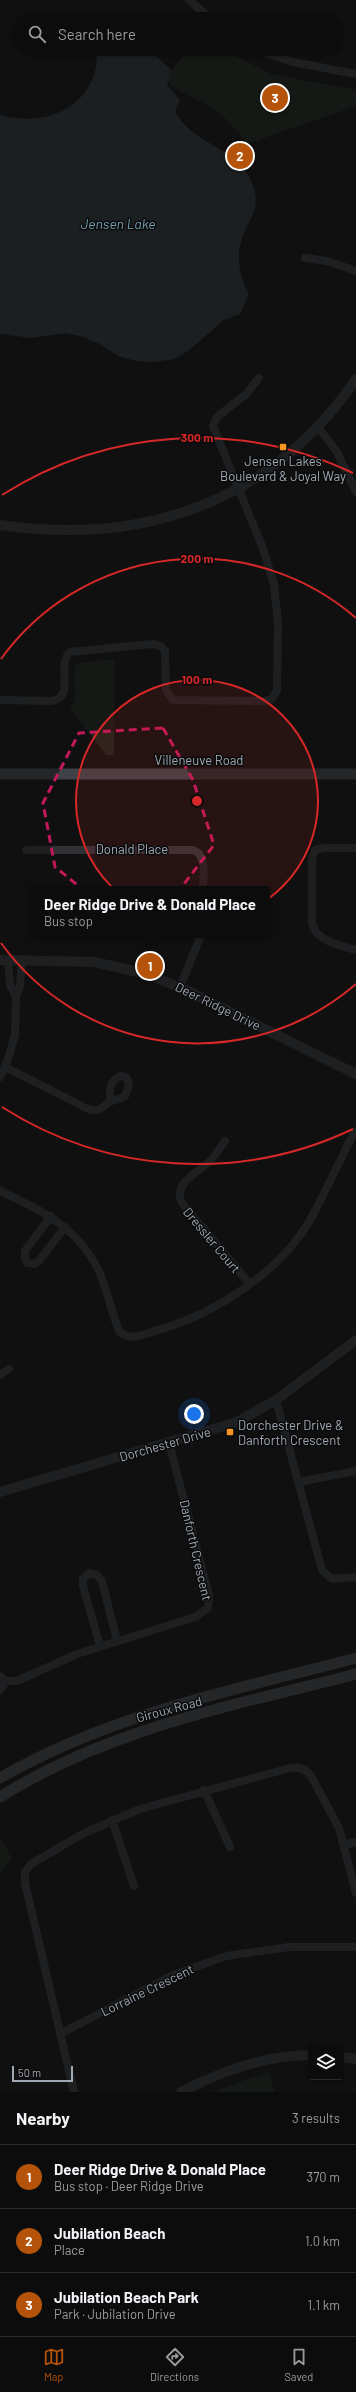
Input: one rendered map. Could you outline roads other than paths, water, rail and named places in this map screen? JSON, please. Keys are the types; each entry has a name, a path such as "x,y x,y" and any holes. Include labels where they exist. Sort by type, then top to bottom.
{"main road":[{"name":"Villeneuve Road","path":"0,771 42,774"},
{"name":"Villeneuve Road","path":"0,774 356,774"},
{"name":"Giroux Road","path":"0,1778 69,1742 125,1720 356,1658"},
{"name":"Giroux Road","path":"0,1797 52,1767 126,1735 356,1674"}],"street":[{"path":"189,0 203,12"},
{"path":"271,56 281,60 356,74"},
{"path":"305,258 327,261 356,270"},
{"path":"0,700 52,700 59,698 64,691 65,659 70,652 152,644 161,646 165,651 166,690 173,700 264,701 274,696 277,690 278,623 274,584 262,546 215,433 214,422 220,414 246,394 260,378"},
{"path":"0,525 53,531 118,529 155,521 183,512 238,488 281,461 318,427 356,379"},
{"path":"318,427 337,452 356,492"},
{"path":"356,848 320,848 314,853 312,921 314,930 321,936 356,950"},
{"name":"Donald Place","path":"26,850 193,850 200,853 202,859 203,886"},
{"path":"180,987 200,938"},
{"path":"4,960 10,985 16,997"},
{"name":"Deer Ridge Drive","path":"4,960 80,961 106,964 147,974 180,987 356,1074"},
{"path":"0,1077 5,1067 15,1035 16,997 20,986 22,960"},
{"path":"5,1067 90,1110 103,1108 111,1101"},
{"path":"0,1191 51,1216 65,1227 86,1249 97,1267 119,1331 123,1335 136,1336 195,1318 224,1302 285,1254 310,1220 355,1130"},
{"name":"Dressler Court","path":"225,1140 210,1161 183,1183 180,1188 180,1197 182,1203 249,1283"},
{"path":"51,1216 25,1251 24,1258 27,1263 35,1264 38,1262 65,1227"},
{"name":"Dorchester Drive","path":"0,1492 237,1422 276,1400 356,1340"},
{"path":"0,1375 9,1369"},
{"path":"276,1400 324,1573 335,1580 356,1577"},
{"name":"Danforth Crescent","path":"0,1690 3,1678 17,1681 100,1646 195,1617 205,1611 210,1604 209,1595 169,1443"},
{"path":"299,1482 356,1471"},
{"path":"100,1646 83,1586 83,1579 89,1573 97,1575 102,1582 117,1641"},
{"path":"74,2092 24,1883 24,1874 31,1864 84,1833 112,1820 149,1806 290,1768 302,1768 311,1776 333,1814 344,1845 356,1893"},
{"path":"204,1790 230,1847"},
{"path":"112,1820 134,1886"},
{"path":"344,1845 356,1842"},
{"name":"Lorraine Crescent","path":"60,2034 173,1975 226,1956 289,1947 356,1947"},
{"path":"181,2092 217,2074 246,2065 286,2056 308,2055"},
{"path":"344,2057 356,2059"}],"water":[{"name":"Jensen Lake","path":"97,56 156,56 171,71 167,85 180,100 175,111 182,122 203,139 236,161 245,171 255,192 256,199 254,212 242,238 239,252 241,273 249,294 240,314 224,320 188,351 174,359 153,362 136,361 118,356 100,344 80,336 65,333 31,338 0,334 0,115 18,118 36,118 53,115 68,108 80,98 90,84 96,68"}],"place":[{"name":"Jubilation Beach Park","path":"275,98"},
{"name":"Jubilation Beach","path":"240,156"},
{"name":"Jensen Lakes Boulevard & Joyal Way","path":"283,447"},
{"name":"Deer Ridge Drive & Donald Place","path":"150,966"},
{"name":"Dorchester Drive & Danforth Crescent","path":"230,1432"}]}
